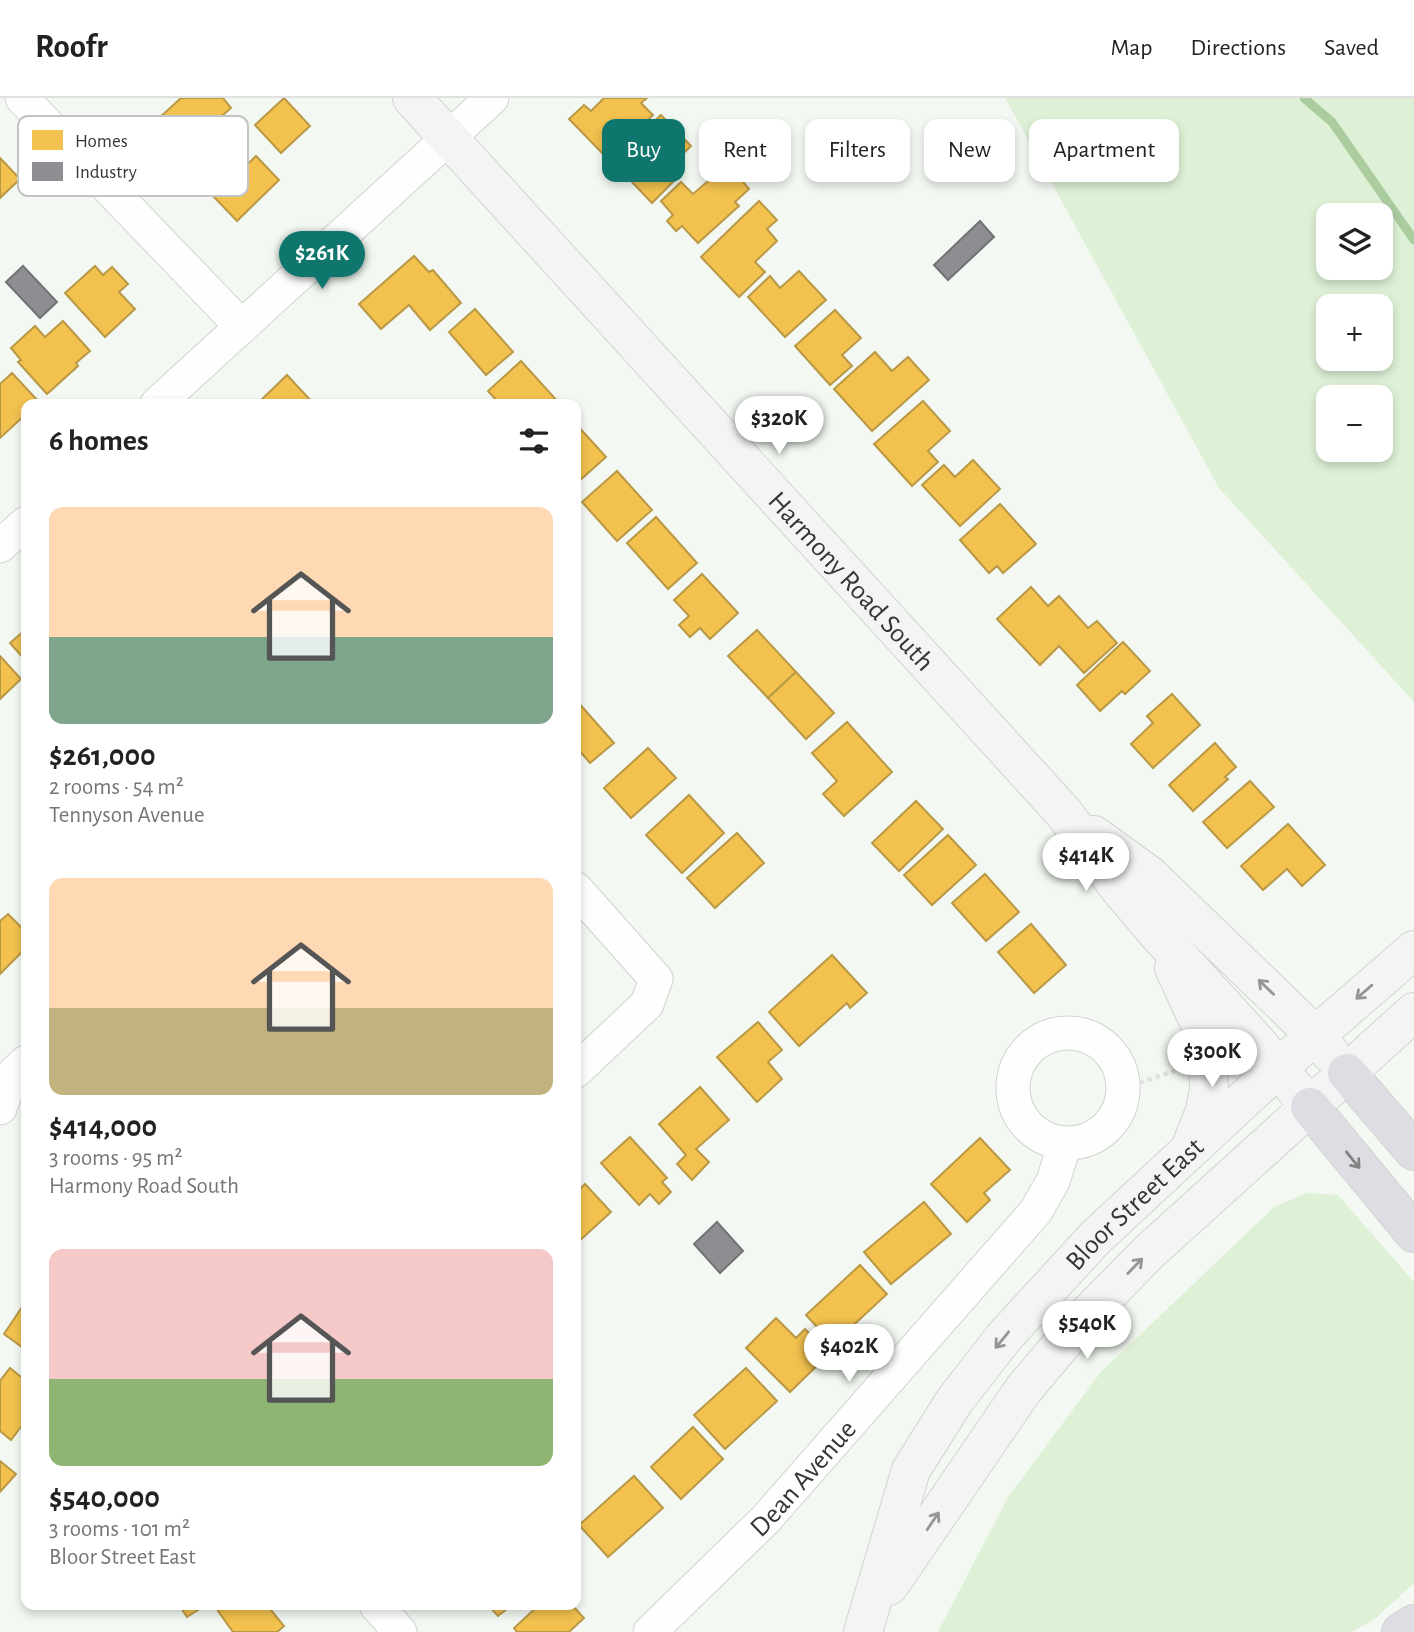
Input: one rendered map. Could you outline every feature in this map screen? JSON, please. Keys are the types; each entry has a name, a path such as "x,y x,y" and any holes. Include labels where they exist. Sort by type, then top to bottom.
{"highway":[{"path":"1347,1073 1414,1152"},
{"path":"1310,1107 1414,1233"},
{"path":"1401,1632 1414,1624"}],"main road":[{"name":"Harmony Road South","path":"412,98 1064,813 1119,888 1310,1107"},
{"name":"Harmony Road South","path":"1064,813 1149,875 1315,1035 1347,1073"},
{"path":"1158,934 1203,1031 1205,1044 1209,1089 1205,1111 1188,1153"},
{"name":"Bloor Street East","path":"865,1625 911,1470 956,1400 1005,1336 1095,1238 1278,1068 1414,950"},
{"name":"Bloor Street East","path":"865,1625 1023,1390 1082,1321 1149,1252 1414,1012"}],"street":[{"path":"22,98 39,116"},
{"path":"163,399 492,98"},
{"path":"116,196 242,327"},
{"path":"0,547 21,528"},
{"path":"581,896 656,979 647,1004 581,1066"},
{"path":"1074,1033 1092,1039 1107,1049 1118,1065 1123,1087 1122,1102 1114,1119 1101,1132 1084,1141 1065,1143 1049,1140 1033,1131 1018,1110 1013,1085 1017,1068 1026,1053 1039,1041 1055,1035 1074,1033"},
{"path":"0,1108 12,1075 21,1067"},
{"name":"Dean Avenue","path":"650,1632 766,1519 1036,1211 1053,1181 1065,1143"},
{"path":"380,1610 400,1632"}],"path":[{"path":"1123,1087 1175,1071"}],"green space":[{"path":"1005,98 1414,98 1414,702 1219,488 1051,182 1179,182 1179,119 1029,119 1029,142"},
{"path":"1307,1193 1338,1195 1414,1282 1414,1583 1376,1618 1352,1632 938,1632 1008,1497 1100,1373 1274,1207"}],"building: Homes":[{"path":"181,98 223,98 231,108 222,116 161,116"},
{"path":"284,98 310,126 281,153 255,125"},
{"path":"604,98 647,98 641,103 653,115 649,119 602,119 602,153 569,119 584,105 591,111"},
{"path":"685,140 691,146 685,152"},
{"path":"256,156 279,180 237,221 214,197 248,196 248,164"},
{"path":"0,158 18,177 18,181 0,198"},
{"path":"632,182 673,182 652,203"},
{"path":"681,182 693,194 707,182 743,182 749,189 735,202 739,206 698,243 682,226 676,231 667,221 673,215 661,201"},
{"path":"759,201 777,220 767,229 777,241 755,262 765,272 739,297 701,257"},
{"path":"414,256 429,272 433,270 461,303 430,330 409,305 381,329 359,304"},
{"path":"95,266 103,275 112,267 128,284 119,292 135,309 105,337 65,293"},
{"path":"799,271 826,300 785,337 748,297 770,276 780,288"},
{"path":"475,309 513,352 486,375 449,332"},
{"path":"835,310 861,338 842,355 852,366 830,385 795,346"},
{"path":"63,321 90,351 76,363 78,366 47,394 18,362 21,360 11,348 35,326 45,337"},
{"path":"875,352 892,371 908,357 929,380 872,431 834,389"},
{"path":"521,361 555,399 495,399 488,391"},
{"path":"12,373 36,399 21,399 21,419 0,438 0,384"},
{"path":"287,375 309,399 262,399"},
{"path":"923,401 950,431 928,451 938,462 912,486 874,444"},
{"path":"581,430 606,457 581,479"},
{"path":"973,460 1000,489 960,526 922,485 944,465 955,477"},
{"path":"617,471 652,510 617,541 582,502"},
{"path":"1000,504 1036,544 1003,573 997,566 989,573 960,540"},
{"path":"656,517 697,563 668,589 627,543"},
{"path":"702,574 738,613 710,639 700,628 690,637 679,625 689,616 674,600"},
{"path":"1031,587 1048,606 1059,596 1088,628 1097,621 1117,643 1084,673 1059,646 1040,665 997,619"},
{"path":"757,630 796,672 768,698 728,656"},
{"path":"21,633 21,655 10,643"},
{"path":"1123,642 1150,671 1125,694 1122,691 1100,711 1077,685"},
{"path":"0,656 21,679 0,699"},
{"path":"796,672 834,713 806,739 768,698"},
{"path":"1172,694 1200,725 1153,768 1131,744 1153,723 1147,716"},
{"path":"581,706 614,743 590,763 581,753"},
{"path":"847,722 892,772 844,816 823,794 837,781 812,753"},
{"path":"1215,743 1236,767 1225,777 1228,779 1193,811 1169,785"},
{"path":"648,748 676,778 631,818 604,788"},
{"path":"1250,781 1274,807 1227,848 1203,822"},
{"path":"689,795 724,833 682,873 646,835"},
{"path":"916,801 943,829 899,871 872,843"},
{"path":"1288,824 1325,865 1302,886 1287,869 1263,890 1241,866"},
{"path":"737,833 764,863 715,908 687,878"},
{"path":"948,835 976,865 932,905 904,875"},
{"path":"985,874 1019,912 986,941 952,903"},
{"path":"8,914 21,927 21,953 0,974 0,921"},
{"path":"1031,924 1066,965 1034,993 998,952"},
{"path":"832,955 867,993 850,1008 847,1003 799,1046 769,1012"},
{"path":"758,1022 782,1050 768,1062 782,1079 757,1102 717,1057"},
{"path":"700,1087 729,1120 696,1149 709,1162 692,1180 677,1164 686,1155 659,1124"},
{"path":"630,1137 667,1178 662,1182 671,1192 659,1204 650,1194 639,1205 601,1163"},
{"path":"980,1138 1010,1170 984,1193 990,1200 967,1222 931,1184"},
{"path":"585,1184 611,1212 581,1239 581,1188"},
{"path":"924,1202 951,1234 891,1284 864,1252"},
{"path":"860,1265 887,1294 833,1344 806,1315"},
{"path":"21,1308 21,1346 4,1334"},
{"path":"776,1318 796,1338 805,1329 829,1354 790,1392 746,1348"},
{"path":"10,1368 21,1377 21,1427 11,1440 0,1431 0,1381"},
{"path":"746,1368 777,1401 725,1449 694,1415"},
{"path":"693,1427 723,1459 681,1499 651,1467"},
{"path":"0,1461 16,1474 0,1492"},
{"path":"634,1476 663,1508 608,1557 581,1527 581,1523"},
{"path":"182,1610 198,1610 187,1617"},
{"path":"271,1610 284,1626 277,1632 233,1632 218,1611"},
{"path":"493,1610 506,1610 498,1616"},
{"path":"534,1610 577,1610 584,1618 569,1632 517,1632 514,1628"}],"building: Industry":[{"path":"980,221 994,237 948,280 934,265"},
{"path":"23,266 57,302 40,318 6,282"},
{"path":"717,1222 743,1251 720,1273 694,1244"}],"waterway":[{"path":"1304,98 1332,122 1414,240"}]}
